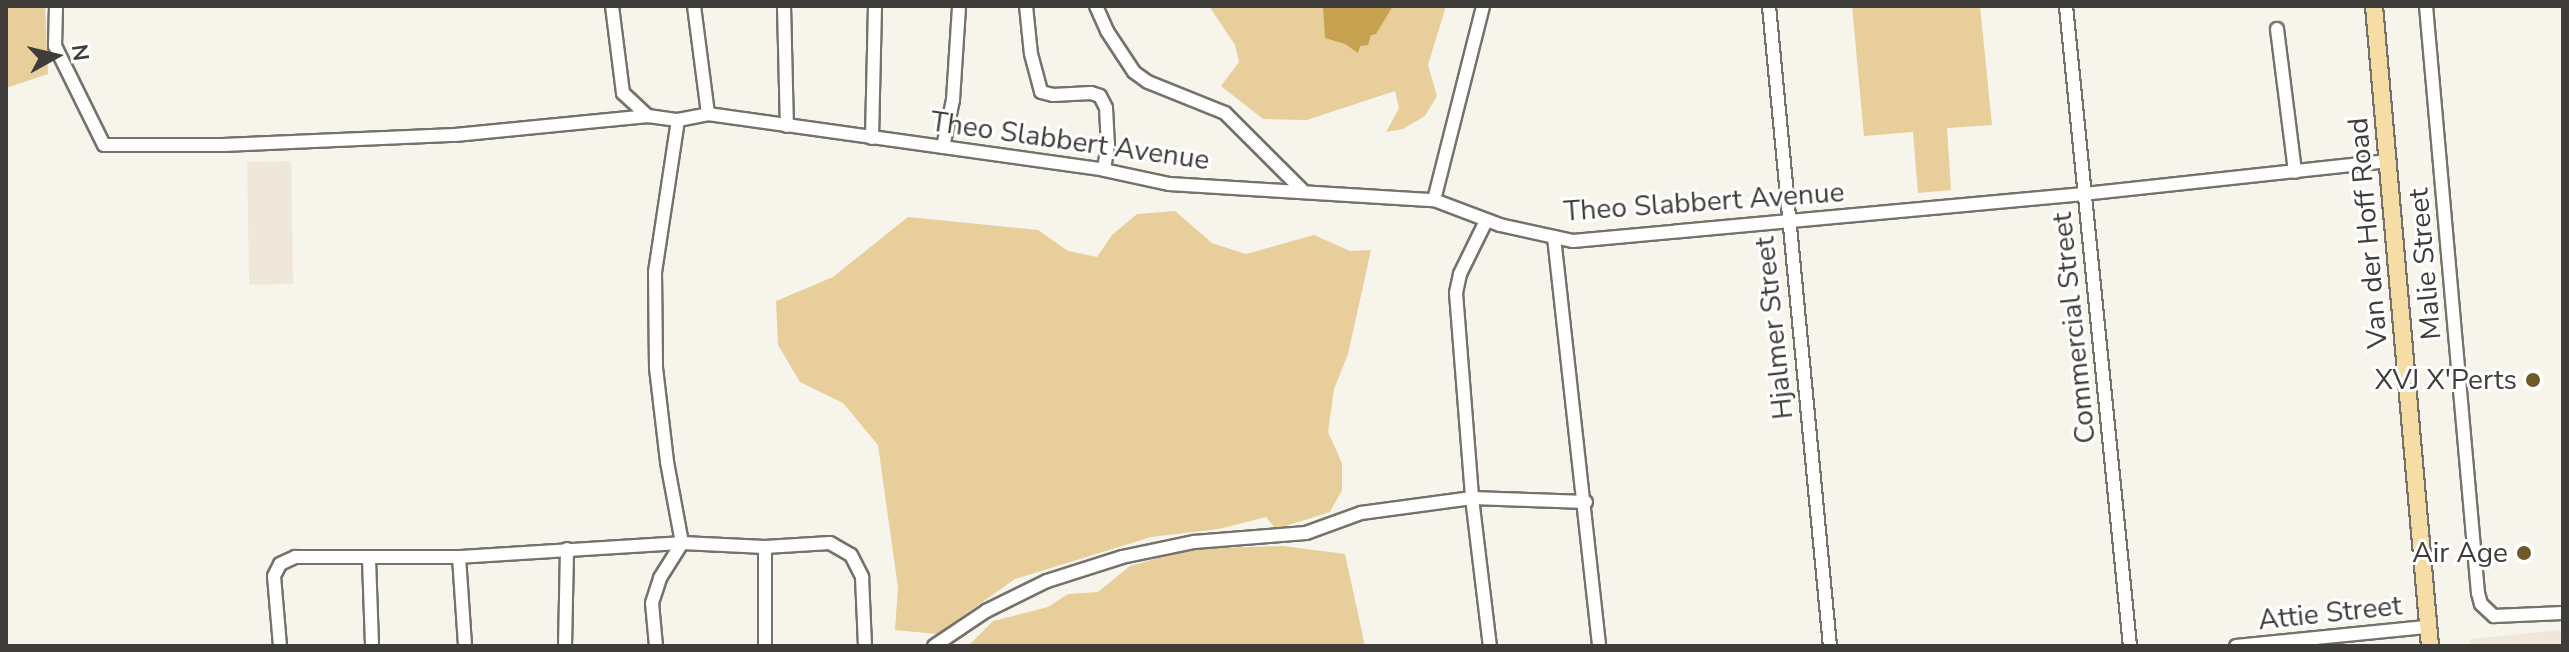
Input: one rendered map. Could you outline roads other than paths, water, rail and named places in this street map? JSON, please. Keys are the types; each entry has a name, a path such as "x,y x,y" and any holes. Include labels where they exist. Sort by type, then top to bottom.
{"main road":[{"name":"Van der Hoff Road","path":"2374,6 2430,646"}],"street":[{"name":"Theo Slabbert Avenue","path":"56,6 55,46 104,145 223,145 455,135 648,116 678,120 708,114 1104,170 1169,184 1434,200 1486,221 1573,241 2084,194 2389,161"},
{"path":"612,6 623,93 648,116"},
{"path":"694,6 708,114"},
{"path":"784,6 787,126"},
{"path":"872,138 875,6"},
{"path":"943,147 953,100 959,6"},
{"path":"1026,6 1031,54 1041,92 1053,95 1091,93 1100,96 1106,108 1108,144 1104,170"},
{"path":"1096,6 1107,31 1134,72 1148,82 1225,113 1302,190"},
{"path":"1434,200 1483,6"},
{"name":"Hjalmer Street","path":"1769,6 1830,646"},
{"name":"Commercial Street","path":"2066,6 2130,646"},
{"name":"Malie Street","path":"2426,6 2478,593 2487,611 2502,618 2563,613"},
{"path":"2277,29 2295,172"},
{"path":"656,646 652,603 660,578 682,543 660,415 653,320 657,247 678,120"},
{"path":"1486,221 1460,274 1456,293 1472,498 1490,646"},
{"path":"1554,237 1571,406 1586,502 1599,646"},
{"path":"934,646 986,611 1034,587 1122,557 1194,542 1306,533 1361,513 1472,498 1586,502"},
{"path":"280,646 274,576 280,564 295,557 459,557 682,543 765,547 830,543 851,555 862,577 865,646"},
{"path":"765,547 765,646"},
{"path":"565,646 567,549"},
{"path":"459,557 465,646"},
{"path":"369,559 372,646"},
{"name":"Attie Street","path":"2236,646 2428,627"}],"place":[{"name":"XVJ X'Perts","path":"2533,380"},
{"name":"Air Age","path":"2524,553"}]}
